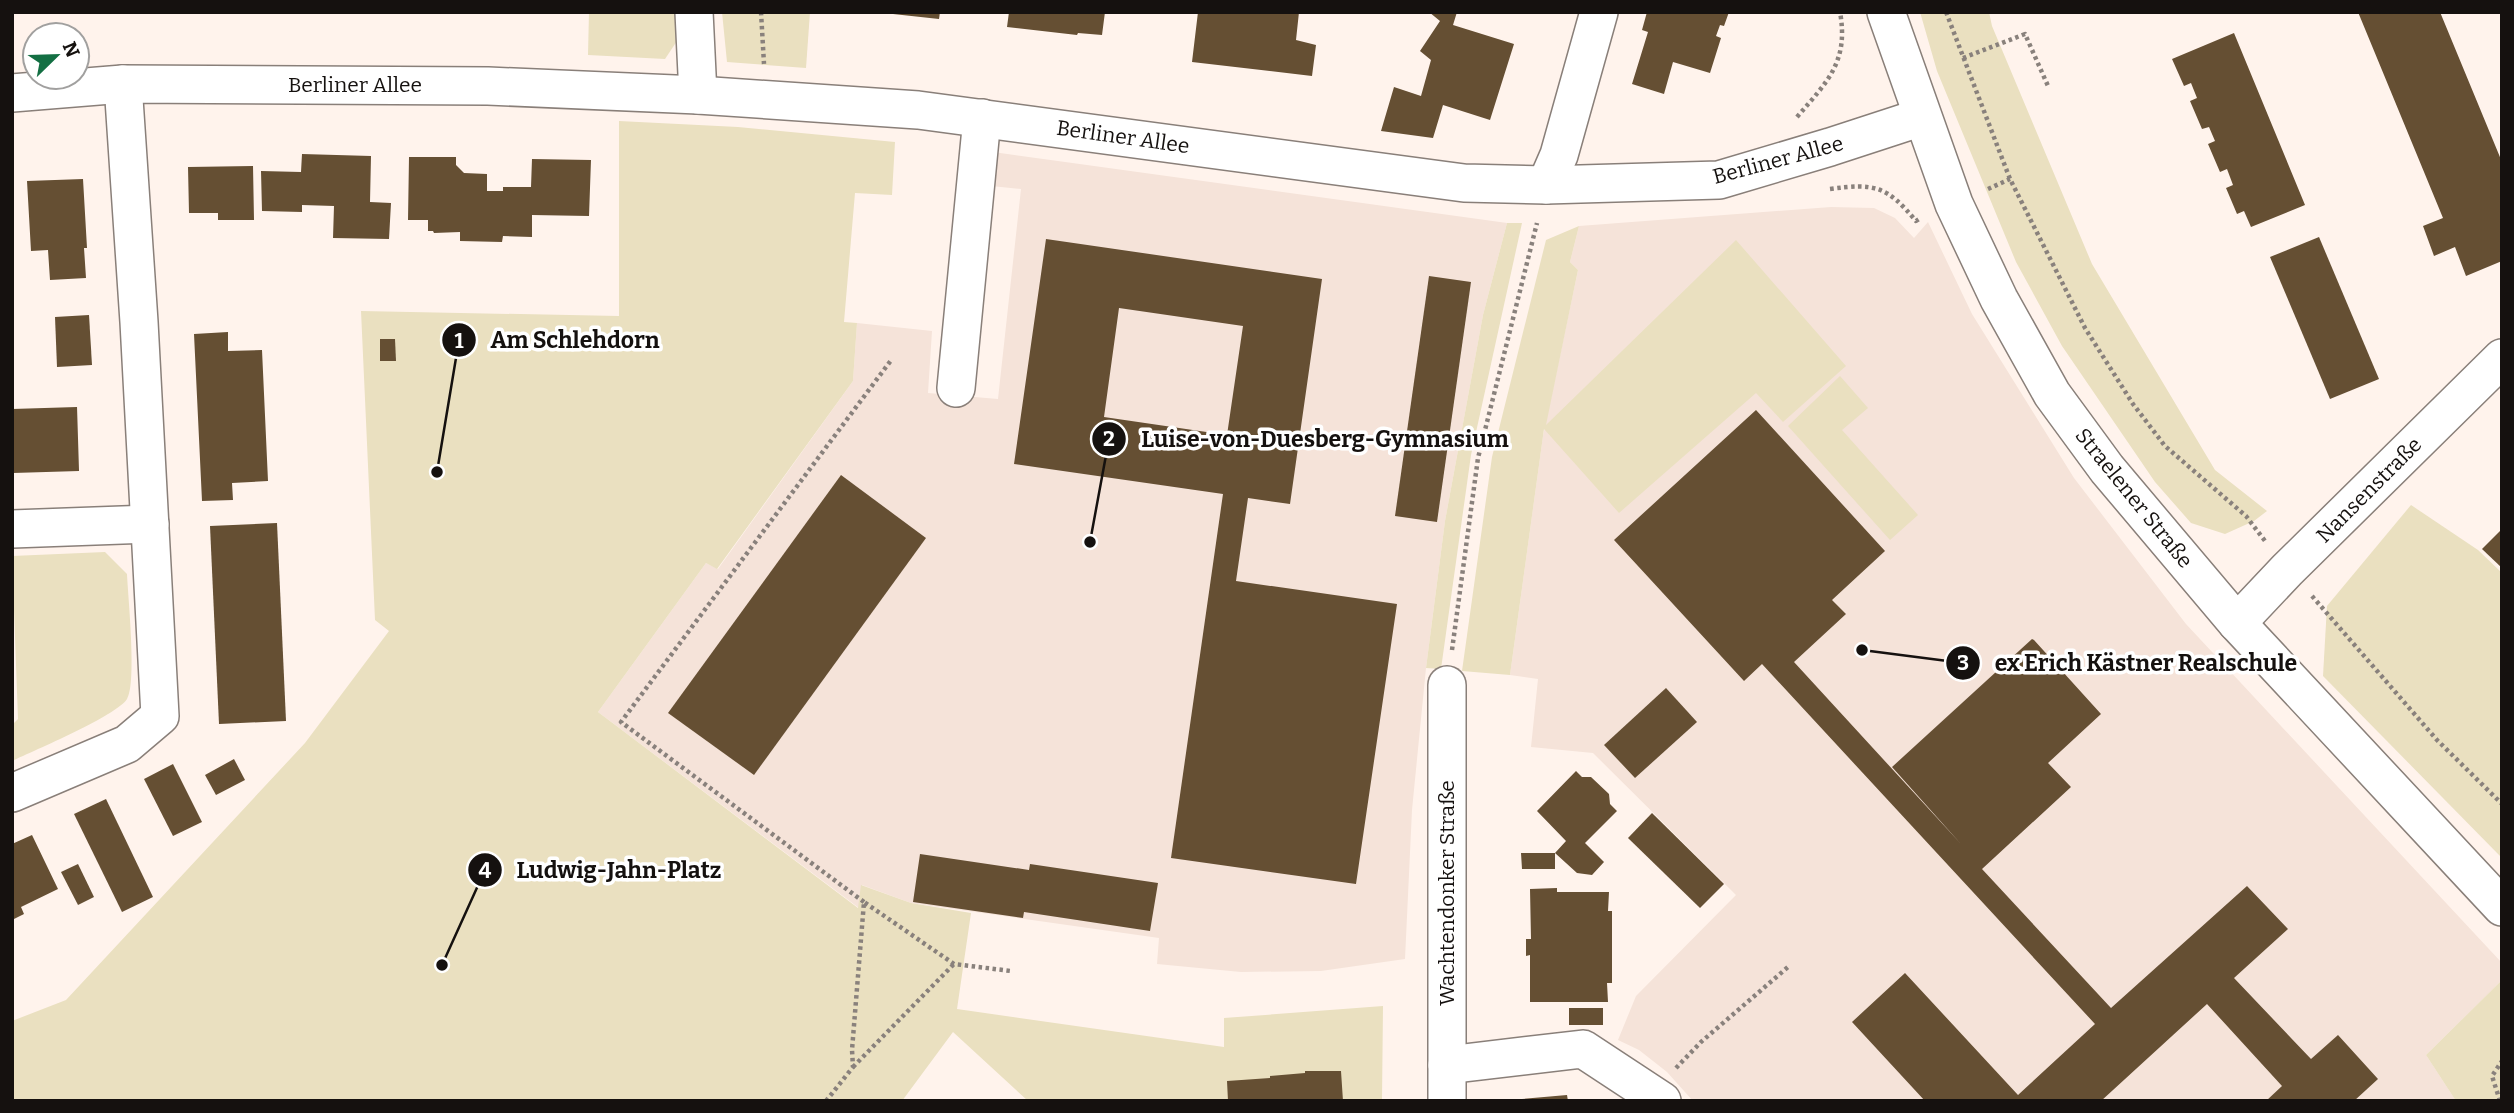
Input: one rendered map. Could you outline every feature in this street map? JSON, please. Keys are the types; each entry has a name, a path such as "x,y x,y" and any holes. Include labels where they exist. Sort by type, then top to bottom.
{"street":[{"path":"694,12 698,95"},
{"path":"1543,201 1559,155 1599,12"},
{"name":"Straelener Straße","path":"1886,12 1954,204 1999,299 2052,394 2107,468 2237,623 2502,907"},
{"path":"12,793 127,744 160,716 124,84"},
{"name":"Berliner Allee","path":"12,93 124,84 488,86 698,95 918,110 1464,183 1543,201 1719,180 1830,148 1922,117"},
{"path":"956,388 982,118"},
{"name":"Nansenstraße","path":"2237,623 2287,570 2502,358"},
{"path":"12,529 150,524"},
{"name":"Wachtendonker Straße","path":"1447,685 1447,1083"},
{"path":"1447,1083 1583,1049 1667,1086"}],"path":[{"path":"761,12 764,72"},
{"path":"1816,95 1838,66 1840,12"},
{"path":"1945,12 2028,220 2085,328 2133,404 2165,446 2246,516 2287,570 2334,620 2437,740 2502,804"},
{"path":"1963,58 2025,34 2048,86"},
{"path":"1447,685 1478,458 1543,201"},
{"path":"892,359 621,722 863,902 954,964 1012,971"},
{"path":"853,1067 863,902"},
{"path":"826,1101 853,1067 954,964"},
{"path":"1667,1086 1701,1042 1788,967"},
{"path":"2500,1101 2492,1076 2502,1061"}],"shaded area":[{"path":"589,12 678,12 679,38 665,59 588,55"},
{"path":"722,12 810,12 806,68 727,62"},
{"path":"1920,12 1989,12 1992,26 2092,264 2215,470 2267,511 2254,521 2225,534 2191,523 2155,482 2062,346 2016,262 1937,71"},
{"path":"619,121 738,127 895,142 892,195 855,193 844,322 857,323 853,381 717,569 706,563 598,712 858,908 861,885 911,903 971,913 957,1009 1224,1047 1224,1018 1383,1006 1382,1101 1028,1101 953,1032 902,1101 12,1101 12,1021 66,1000 305,743 389,631 375,620 361,311 619,316"},
{"path":"993,152 1507,223 1483,315 1445,521 1426,668 1412,810 1405,959 1321,971 1241,972 1157,964 1159,938 911,903 862,885 859,908 598,712 706,563 718,569 853,381 857,323 932,331 928,393 998,399 1021,189 991,186"},
{"path":"1831,207 1874,208 1895,218 1914,238 1928,222 1972,314 2074,478 2186,624 2502,963 2502,980 2426,1055 2456,1101 1693,1101 1667,1072 1639,1050 1618,1040 1636,996 1736,895 1593,753 1531,747 1538,679 1510,675 1543,436 1578,270 1570,262 1579,226"},
{"path":"1507,223 1522,223 1471,455 1441,669 1426,668 1445,521 1483,315"},
{"path":"1579,226 1570,262 1578,270 1546,425 1736,240 1846,366 1783,422 1756,393 1619,513 1544,429 1510,675 1462,671 1492,457 1546,240"},
{"path":"1840,376 1868,408 1842,430 1918,515 1890,540 1788,426"},
{"path":"2411,505 2478,550 2502,573 2502,858 2323,676 2327,606"},
{"path":"105,552 127,574 132,658 127,699 92,723 12,761 12,725 18,719 12,556"},
{"path":"2502,980 2502,1101 2456,1101 2426,1055"}],"building":[{"path":"893,12 940,12 939,19"},
{"path":"1009,12 1105,12 1102,35 1077,35 1007,27"},
{"path":"1198,12 1299,12 1296,40 1316,45 1312,76 1192,62"},
{"path":"1429,12 1457,12 1453,25 1514,44 1490,120 1443,105 1433,138 1381,131 1394,87 1421,96 1431,60 1420,51 1440,21"},
{"path":"1647,12 1729,12 1724,26 1720,25 1716,36 1721,38 1710,73 1673,62 1664,94 1632,84 1648,32 1642,30"},
{"path":"2358,12 2440,12 2502,162 2502,261 2466,276 2455,247 2434,256 2423,226 2443,218"},
{"path":"2234,33 2305,205 2251,227 2244,211 2237,214 2226,188 2233,185 2227,169 2220,172 2208,144 2215,141 2209,127 2202,129 2190,101 2197,98 2191,83 2184,86 2172,59"},
{"path":"302,154 371,156 370,202 391,203 389,239 333,238 334,206 302,205 302,212 262,211 261,171 301,172"},
{"path":"409,157 456,157 456,165 464,173 487,174 487,191 503,191 503,187 531,187 532,159 591,160 589,216 532,215 532,237 503,236 502,242 460,241 460,232 434,233 428,231 428,220 408,220"},
{"path":"253,166 254,220 218,220 218,213 189,213 188,167"},
{"path":"83,179 86,278 50,280 48,250 31,251 27,181"},
{"path":"2319,237 2379,379 2330,399 2270,257"},
{"path":"1046,239 1322,279 1290,504 1248,498 1236,581 1397,604 1356,884 1171,858 1223,494 1014,464","holes":["1119,308 1243,326 1227,435 1104,417"]},
{"path":"1429,276 1471,282 1437,522 1395,516"},
{"path":"89,315 92,365 57,367 55,317"},
{"path":"228,332 228,351 262,350 268,481 232,483 233,500 202,501 194,334"},
{"path":"380,339 395,339 396,361 380,361"},
{"path":"77,407 79,471 13,473 12,409"},
{"path":"1756,410 1885,551 1832,600 1846,614 1794,662 1961,844 1892,767 2034,640 2101,714 2048,763 2071,787 1982,869 2111,1008 2247,886 2288,929 2234,978 2311,1059 2338,1035 2378,1079 2354,1101 2266,1101 2282,1086 2207,1004 2101,1101 1925,1101 1852,1022 1905,973 2018,1095 2095,1024 1762,664 1744,681 1614,540"},
{"path":"841,475 926,538 754,775 668,713"},
{"path":"277,523 286,721 219,724 210,526"},
{"path":"2502,529 2502,568 2482,549"},
{"path":"1666,688 1697,722 1635,778 1604,745"},
{"path":"234,759 245,780 216,795 205,775"},
{"path":"173,764 202,822 173,836 144,779"},
{"path":"1576,771 1582,777 1591,777 1609,794 1610,804 1617,811 1585,843 1604,862 1592,875 1577,873 1555,853 1566,841 1537,811"},
{"path":"106,799 153,897 122,912 74,814"},
{"path":"1652,813 1724,884 1700,908 1628,838"},
{"path":"32,835 58,889 21,907 24,914 12,920 12,844"},
{"path":"1521,853 1555,853 1555,869 1522,869"},
{"path":"920,854 1029,870 1030,864 1158,883 1150,931 1024,912 1023,918 913,902"},
{"path":"78,864 94,897 78,905 61,872"},
{"path":"1557,888 1557,892 1609,892 1608,911 1612,911 1612,983 1607,983 1608,1002 1530,1002 1530,955 1526,956 1526,939 1531,939 1530,889"},
{"path":"1569,1008 1603,1008 1603,1025 1569,1025"},
{"path":"1305,1071 1341,1071 1343,1101 1228,1101 1227,1081 1270,1078"},
{"path":"1567,1095 1568,1101 1522,1101 1522,1099"}],"place":[{"name":"Am Schlehdorn","path":"437,472"},
{"name":"Luise-von-Duesberg-Gymnasium","path":"1090,542"},
{"name":"ex Erich Kästner Realschule","path":"1862,650"},
{"name":"Ludwig-Jahn-Platz","path":"442,965"}]}
